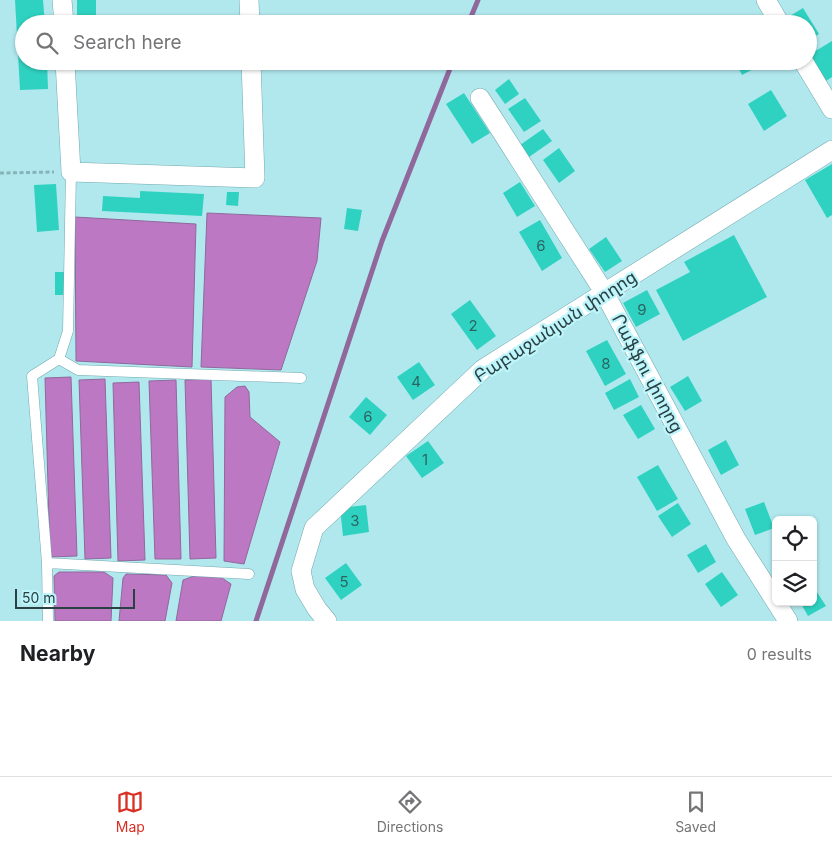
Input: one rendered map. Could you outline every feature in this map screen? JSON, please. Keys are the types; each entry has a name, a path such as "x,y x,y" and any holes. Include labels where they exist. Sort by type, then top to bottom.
{"street":[{"path":"62,0 63,15"},
{"path":"249,0 250,15"},
{"path":"766,0 775,15"},
{"path":"65,70 71,172 255,178 251,70"},
{"path":"808,70 832,109"},
{"name":"Րաֆֆու փողոց","path":"480,98 604,292 736,539 772,596"},
{"name":"Բաբաջանյան փողոց","path":"328,621 317,609 305,590 301,571 314,528 483,369 832,150"},
{"name":"Րաֆֆու փողոց","path":"779,606 788,621"}],"lane":[{"path":"48,621 47,564 32,376 59,359 68,331 71,172"},
{"path":"59,359 78,370 301,378"},
{"path":"47,564 249,574"}],"path":[{"path":"0,172 71,172"}],"shaded area":[{"path":"207,213 321,218 317,261 281,370 201,367"},
{"path":"75,217 196,224 192,367 76,361"},
{"path":"71,377 77,556 50,557 45,378"},
{"path":"105,379 111,558 85,559 79,380"},
{"path":"211,379 216,558 190,559 185,380"},
{"path":"176,380 181,559 155,559 149,381"},
{"path":"139,382 145,560 118,561 113,383"},
{"path":"245,386 249,392 250,417 280,442 244,564 224,561 225,397 237,387"},
{"path":"59,572 104,572 113,578 111,621 55,621 54,576"},
{"path":"126,574 166,575 172,583 165,621 119,621 123,578"},
{"path":"197,575 222,578 231,584 221,621 176,621 183,580"}],"building":[{"path":"15,0 43,0 44,15 16,15"},
{"path":"77,0 96,0 96,15 77,15"},
{"path":"803,8 807,15 792,15"},
{"path":"832,41 832,77 826,81 817,67 817,50"},
{"path":"19,70 47,70 48,89 20,90"},
{"path":"740,70 751,70 742,75"},
{"path":"509,79 519,94 505,104 495,90"},
{"path":"771,90 787,116 764,131 748,104"},
{"path":"464,93 490,133 472,144 446,104"},
{"path":"525,98 541,121 524,132 508,109"},
{"path":"543,129 552,141 529,157 520,145"},
{"path":"559,148 575,171 559,183 543,160"},
{"path":"832,164 832,215 827,218 805,180"},
{"path":"520,182 535,206 517,217 503,193"},
{"path":"56,184 59,230 37,232 34,185"},
{"path":"140,191 204,194 202,216 102,211 103,196 140,198"},
{"path":"227,192 239,192 238,206 226,205"},
{"path":"347,208 362,210 358,231 344,229"},
{"path":"540,220 562,258 542,271 519,232"},
{"path":"734,235 767,297 683,341 656,290 690,272 684,262"},
{"path":"606,237 622,261 605,272 589,249"},
{"path":"55,272 64,272 64,295 55,295"},
{"path":"647,290 660,314 636,327 623,303"},
{"path":"470,300 496,336 477,350 451,314"},
{"path":"607,340 626,374 605,386 586,351"},
{"path":"419,362 435,385 413,400 397,377"},
{"path":"688,376 702,401 685,411 670,387"},
{"path":"630,379 639,397 614,410 605,393"},
{"path":"366,397 387,415 370,435 349,417"},
{"path":"641,405 655,429 638,439 623,415"},
{"path":"726,440 739,465 721,475 708,450"},
{"path":"428,441 444,463 422,478 406,456"},
{"path":"658,465 678,499 657,511 637,477"},
{"path":"764,502 772,523 772,529 755,535 745,509"},
{"path":"678,503 691,524 672,537 658,516"},
{"path":"366,505 369,532 343,536 340,508"},
{"path":"706,544 716,562 698,573 687,555"},
{"path":"346,563 362,585 341,600 325,578"},
{"path":"722,572 738,595 721,607 705,584"},
{"path":"817,592 826,606 808,616 802,606 817,606"}],"waterway":[{"path":"472,15 478,0"},
{"path":"256,621 382,241 449,70"}]}
